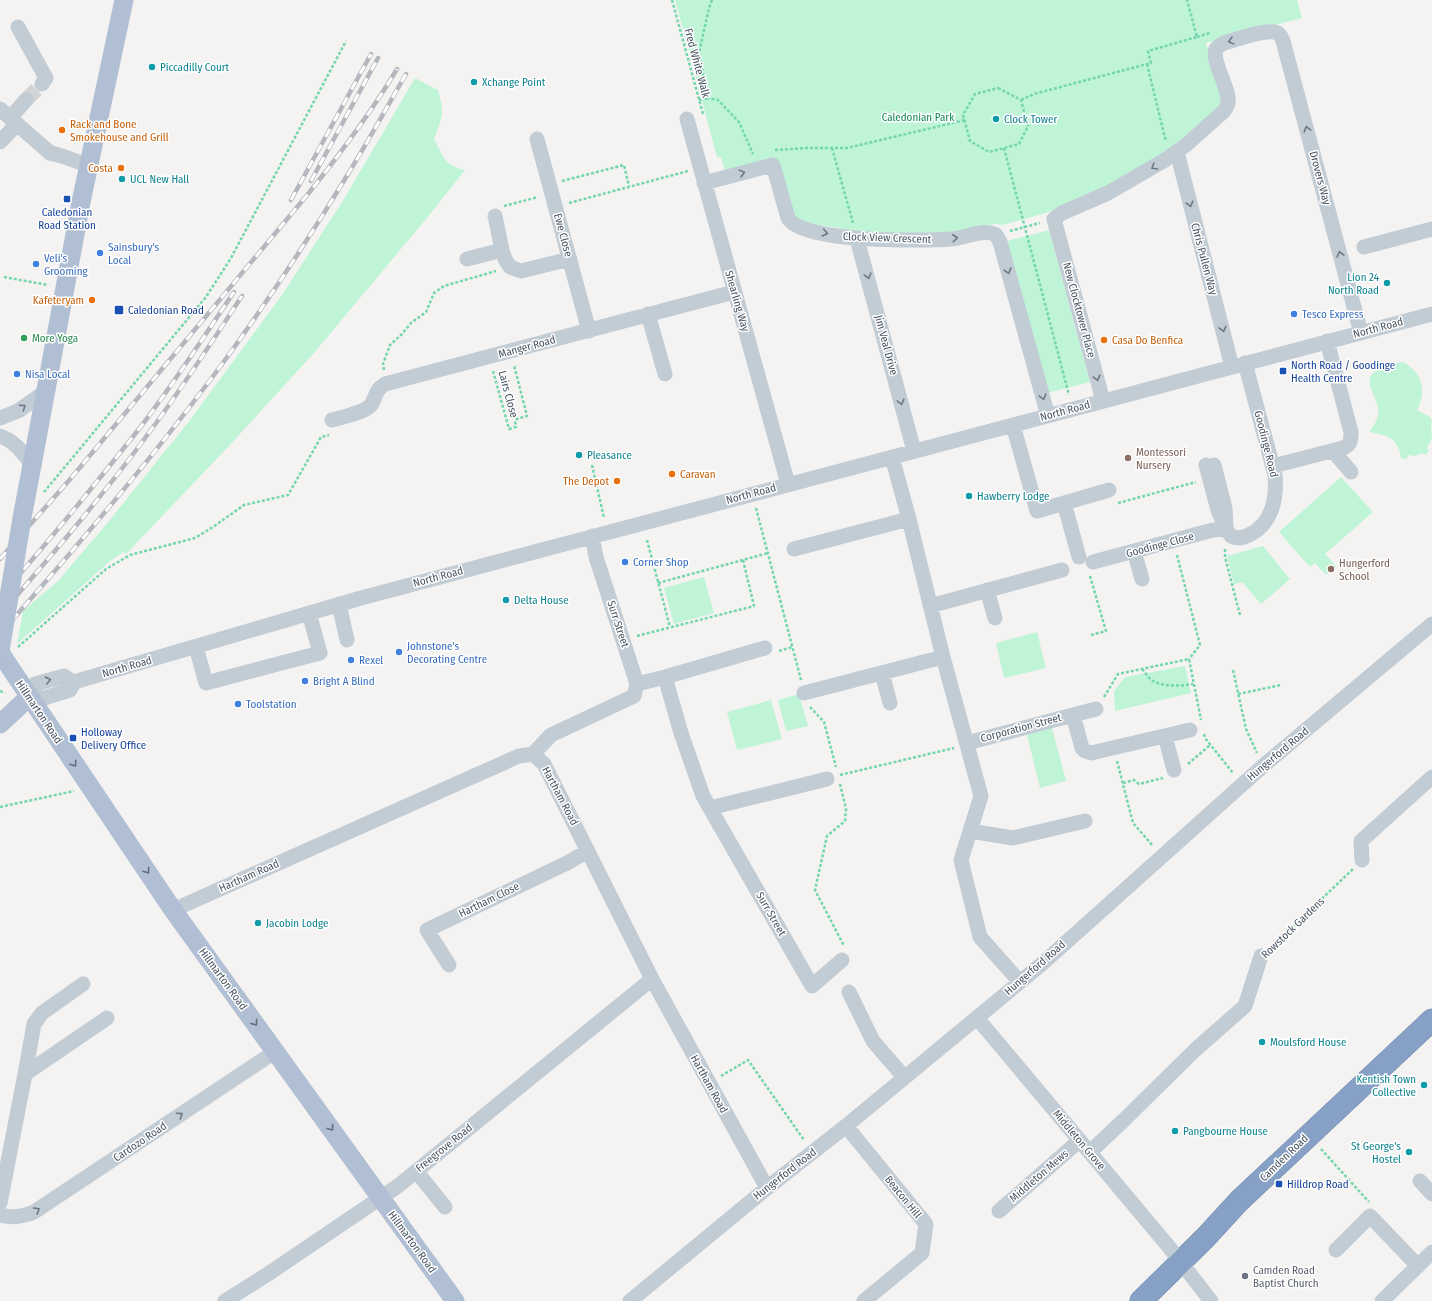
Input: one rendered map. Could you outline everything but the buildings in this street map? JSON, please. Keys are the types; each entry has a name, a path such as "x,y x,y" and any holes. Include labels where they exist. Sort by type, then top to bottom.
{"highway":[{"name":"Camden Road","path":"1141,1301 1240,1201 1432,1020"}],"main road":[{"path":"6,650 22,518 89,165 124,0"},
{"name":"Hillmarton Road","path":"6,650 3,657 28,697 173,910 455,1301"},
{"path":"0,724 28,697"}],"street":[{"path":"18,27 46,78 42,84"},
{"name":"Drovers Way","path":"1177,152 1228,106 1228,98 1216,58 1216,51 1218,47 1224,43 1269,32 1279,34 1284,41 1361,332"},
{"path":"0,142 9,117 26,100"},
{"path":"9,117 50,153 58,154 71,160 89,165"},
{"name":"Shearling Way","path":"686,118 788,484"},
{"name":"Ewe Close","path":"537,139 589,331"},
{"path":"1054,219 1062,213 1114,189 1177,152"},
{"name":"Chris Pullen Way","path":"1177,152 1239,365"},
{"name":"Clock View Crescent","path":"704,183 773,165 788,218 790,222 796,226 809,230 857,238 922,240 959,238 987,232 996,235"},
{"path":"494,216 502,250 510,267 521,271 570,259"},
{"name":"New Clocktower Place","path":"1054,219 1103,401"},
{"path":"1364,247 1432,223"},
{"path":"996,235 1000,242 1048,416"},
{"name":"Jim Veal Drive","path":"857,238 914,451"},
{"path":"467,259 502,250"},
{"name":"Manger Road","path":"385,384 734,292"},
{"path":"648,314 665,374"},
{"name":"North Road","path":"28,697 35,684 64,676 73,682 339,604 1432,314"},
{"path":"1273,466 1348,446 1351,438 1328,342"},
{"name":"Goodinge Road","path":"1228,532 1238,538 1256,532 1263,526 1273,508 1276,485 1273,466 1239,365"},
{"path":"334,426 367,409 373,401 376,391 385,384"},
{"path":"0,418 18,410 45,392"},
{"path":"1013,425 1037,511 1064,503 1111,497"},
{"path":"0,436 7,438 18,447 32,465"},
{"path":"1333,450 1351,472"},
{"name":"Corporation Street","path":"892,457 943,657 981,796 961,860 980,937 1020,982"},
{"path":"1210,465 1218,510 1228,532"},
{"path":"1064,503 1079,557"},
{"path":"794,550 909,519"},
{"name":"Goodinge Close","path":"1090,566 1134,551 1213,530 1228,532"},
{"name":"Surr Street","path":"592,536 596,557 637,684"},
{"path":"1134,551 1142,579"},
{"path":"930,606 1062,570"},
{"path":"987,590 995,618"},
{"path":"339,604 347,640"},
{"path":"196,647 206,683 320,653 309,613"},
{"name":"Hungerford Road","path":"630,1301 767,1188 846,1126 1020,982 1263,766 1432,624"},
{"path":"534,754 552,735 634,696 637,684 765,648"},
{"path":"804,694 943,657"},
{"path":"882,673 890,703"},
{"name":"Surr Street","path":"665,677 681,733 703,796 812,986 842,960"},
{"path":"1073,715 1096,708"},
{"name":"Corporation Street","path":"967,744 1073,715 1082,748 1091,753 1165,736 1199,730"},
{"path":"1165,736 1174,770"},
{"name":"Hartham Road","path":"173,910 519,756 534,754 544,764 652,979 767,1188"},
{"path":"710,808 832,777"},
{"path":"1362,860 1361,841 1432,777"},
{"path":"970,831 1013,838 1084,821"},
{"name":"Hartham Close","path":"449,965 427,930 567,863 588,850"},
{"name":"Rowstock Gardens","path":"1090,1152 1195,1050 1245,1006 1261,956"},
{"name":"Freegrove Road","path":"225,1301 268,1274 380,1198 416,1171 652,979"},
{"path":"0,1203 34,1024 42,1013 83,984"},
{"path":"849,992 873,1041 904,1077"},
{"path":"25,1074 107,1018"},
{"name":"Middleton Grove","path":"976,1018 1181,1262"},
{"name":"Cardozo Road","path":"0,1215 13,1218 34,1212 276,1052"},
{"name":"Beacon Hill","path":"846,1126 926,1224 922,1252 864,1301"},
{"name":"Middleton Mews","path":"999,1211 1080,1141"},
{"path":"416,1171 445,1207"},
{"path":"1420,1181 1432,1194"},
{"path":"1336,1250 1370,1216 1418,1266"},
{"path":"1382,1301 1432,1252"},
{"path":"1181,1262 1211,1301"}],"path":[{"name":"Fred White Walk","path":"672,0 703,114 686,118"},
{"path":"707,98 699,52 712,0"},
{"path":"1021,100 1034,94 1146,64 1151,62 1148,51 1197,36 1187,0"},
{"path":"42,494 206,297 230,258 346,41"},
{"path":"1146,64 1165,138 1177,152"},
{"path":"998,88 1021,100 1028,126 1019,144 989,152 970,141 963,115 975,94 998,88"},
{"path":"699,100 707,98 718,100 739,122 752,154 759,153"},
{"path":"773,151 807,148 847,148 965,120"},
{"path":"832,148 857,238"},
{"path":"1004,148 1073,409"},
{"path":"494,216 500,207 552,194 624,165 629,186"},
{"path":"552,194 629,186 700,168"},
{"path":"996,235 1054,219"},
{"path":"385,384 383,364 390,345 411,323 426,312 434,293 444,286 510,267"},
{"path":"4,277 48,285"},
{"name":"Lairs Close","path":"490,357 508,429 516,427 515,421 517,419 527,416 510,352"},
{"path":"6,650 65,607 106,569 130,555 195,538 244,505 288,495 322,437 334,426"},
{"path":"592,465 608,532"},
{"path":"1111,497 1202,480"},
{"path":"752,494 804,694 809,705 824,722 832,777 846,809 845,821 827,836 815,890 844,948 842,960"},
{"path":"1228,532 1225,557 1240,615"},
{"path":"647,540 670,627"},
{"path":"1096,708 1100,705 1118,674 1189,659 1200,645 1173,541"},
{"path":"658,583 768,553"},
{"path":"623,639 754,606 743,560"},
{"path":"1090,566 1106,631 1090,635"},
{"path":"1189,659 1199,730 1243,784"},
{"path":"1142,669 1152,681 1180,686 1193,684"},
{"path":"1233,670 1246,729 1263,766"},
{"path":"1238,694 1281,685"},
{"path":"0,691 5,693"},
{"path":"832,777 967,744"},
{"path":"1115,755 1133,823 1162,856"},
{"path":"0,807 90,788"},
{"name":"Rowstock Gardens","path":"1261,956 1362,860"},
{"path":"708,1083 748,1060 787,1118 813,1151"},
{"path":"1322,1149 1369,1201 1370,1216"}],"green space":[{"name":"Caledonian Park","path":"675,0 1297,0 1302,18 1206,43 1222,99 1217,110 1151,163 1079,200 1046,213 1003,225 994,224 965,231 905,234 855,231 798,221 794,218 776,158 725,173 721,157 717,157"},
{"path":"415,78 438,90 442,115 434,139 442,155 448,162 465,170 314,353 228,447 126,554 123,552 109,562 17,644 23,611 58,581 109,521 190,420 282,295 344,199"},
{"path":"1049,230 1090,382 1047,393 1007,241"},
{"path":"1403,362 1415,371 1421,383 1422,396 1417,410 1430,417 1432,421 1432,438 1427,448 1429,451 1425,455 1422,453 1415,456 1408,455 1407,459 1401,458 1398,446 1391,439 1386,436 1369,432 1378,416 1377,404 1371,389 1371,377 1374,372 1385,366"},
{"path":"1341,477 1373,512 1325,554 1336,566 1326,575 1315,563 1310,567 1279,532"},
{"path":"1263,546 1290,579 1261,604 1242,582 1234,584 1227,556"},
{"path":"704,577 714,613 674,624 664,588"},
{"path":"1037,632 1046,668 1004,678 996,643"},
{"path":"1185,666 1191,693 1115,711 1114,691 1125,677"},
{"path":"799,694 808,726 786,731 778,700"},
{"path":"771,700 782,739 737,750 727,712"},
{"path":"1052,728 1066,781 1040,788 1027,735"}],"tunnel":[{"path":"26,100 42,84"}],"railway":[{"path":"291,200 371,54"},
{"path":"311,181 378,58"},
{"path":"0,559 72,477 308,194 355,133 397,69"},
{"path":"0,634 117,498 174,428 228,356 317,224 361,153 406,74"},
{"path":"0,597 71,514 139,429 176,378 234,292"},
{"path":"0,615 113,481 184,383 242,296"}],"place":[{"name":"Piccadilly Court","path":"152,67"},
{"name":"Xchange Point","path":"474,82"},
{"name":"Clock Tower","path":"996,119"},
{"name":"Rack and Bone Smokehouse and Grill","path":"62,130"},
{"name":"Costa","path":"121,168"},
{"name":"UCL New Hall","path":"122,179"},
{"name":"Caledonian Road Station","path":"67,199"},
{"name":"Sainsbury's Local","path":"100,253"},
{"name":"Veli's Grooming","path":"36,264"},
{"name":"Lion 24 North Road","path":"1387,283"},
{"name":"Kafeteryam","path":"92,300"},
{"name":"Caledonian Road","path":"119,310"},
{"name":"Tesco Express","path":"1294,314"},
{"name":"More Yoga","path":"24,338"},
{"name":"Casa Do Benfica","path":"1104,340"},
{"name":"North Road / Goodinge Health Centre","path":"1283,371"},
{"name":"Nisa Local","path":"17,374"},
{"name":"Pleasance","path":"579,455"},
{"name":"Montessori Nursery","path":"1128,458"},
{"name":"Caravan","path":"672,474"},
{"name":"The Depot","path":"617,481"},
{"name":"Hawberry Lodge","path":"969,496"},
{"name":"Corner Shop","path":"625,562"},
{"name":"Hungerford School","path":"1331,569"},
{"name":"Delta House","path":"506,600"},
{"name":"Johnstone's Decorating Centre","path":"399,652"},
{"name":"Rexel","path":"351,660"},
{"name":"Bright A Blind","path":"305,681"},
{"name":"Toolstation","path":"238,704"},
{"name":"Holloway Delivery Office","path":"73,738"},
{"name":"Jacobin Lodge","path":"258,923"},
{"name":"Moulsford House","path":"1262,1042"},
{"name":"Kentish Town Collective","path":"1424,1085"},
{"name":"Pangbourne House","path":"1175,1131"},
{"name":"St George's Hostel","path":"1409,1152"},
{"name":"Hilldrop Road","path":"1279,1184"},
{"name":"Camden Road Baptist Church","path":"1245,1276"}]}
